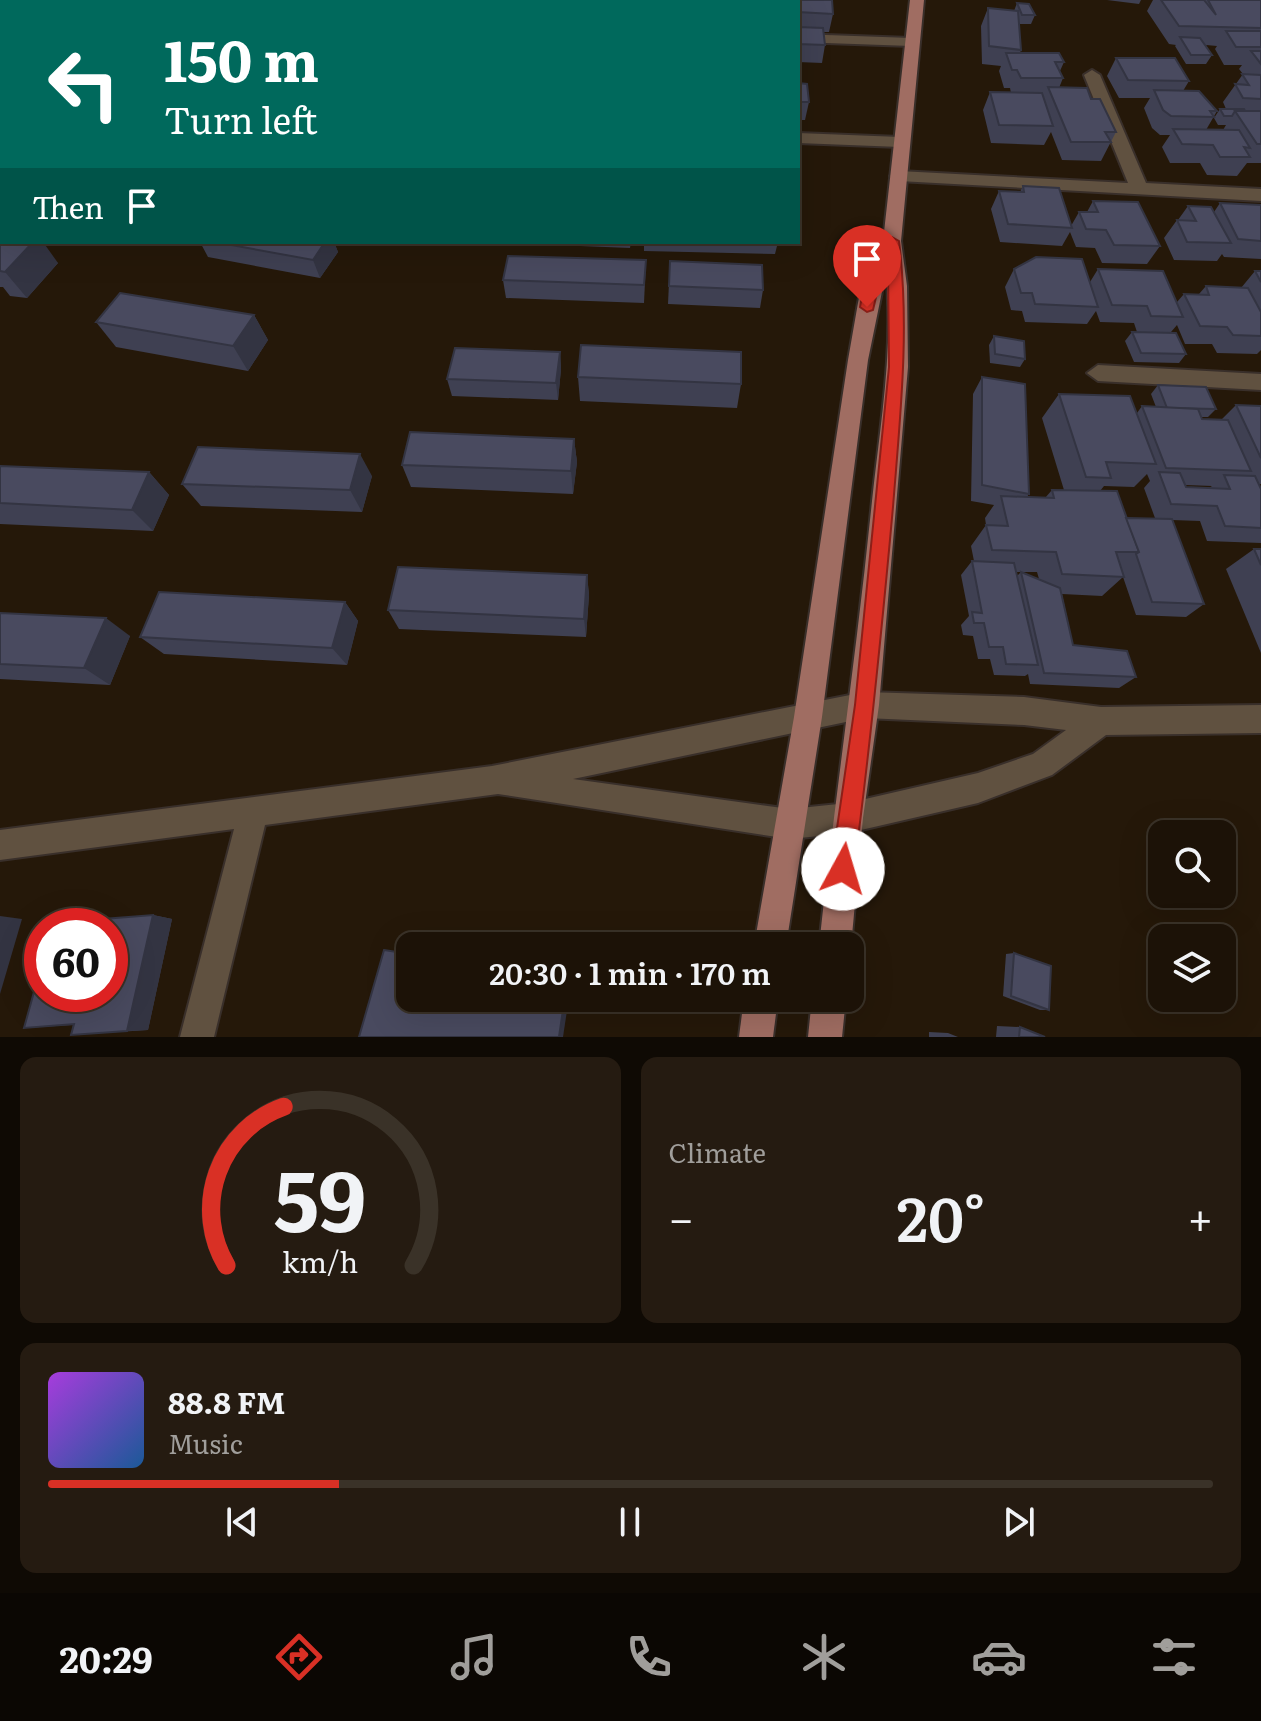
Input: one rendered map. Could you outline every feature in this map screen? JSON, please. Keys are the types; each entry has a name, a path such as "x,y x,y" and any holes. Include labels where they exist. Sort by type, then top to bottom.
{"main road":[{"path":"836,932 848,818 865,705 897,367 897,286 892,241 917,0"},
{"path":"772,932 808,717 872,280 892,241"},
{"path":"756,1037 759,1012"},
{"path":"825,1037 828,1012"}],"street":[{"path":"800,38 911,42"},
{"path":"1092,75 1140,189"},
{"path":"800,138 900,142"},
{"path":"899,176 1261,195"},
{"path":"1098,373 1261,382"},
{"path":"0,845 492,781 865,705 920,704 976,711 1024,711 1101,721 1259,723"},
{"path":"492,781 790,824 848,818 978,788 1042,765 1101,721"},
{"path":"197,1037 253,814"}],"building":[{"path":"800,0 832,0 833,14 800,12"},
{"path":"1161,0 1204,0 1216,15 1208,0 1261,0 1261,28 1179,26"},
{"path":"1017,3 1029,4 1035,15 1022,15"},
{"path":"988,8 1018,11 1021,50 989,46"},
{"path":"800,27 823,28 825,45 800,44"},
{"path":"1226,31 1261,31 1261,47 1236,47"},
{"path":"1180,37 1200,38 1212,55 1191,55"},
{"path":"1251,51 1261,51 1261,64"},
{"path":"1006,53 1059,53 1064,62 1055,62 1063,78 1021,78 1017,70 1012,70"},
{"path":"1116,58 1175,58 1189,81 1128,80"},
{"path":"1242,74 1261,75 1261,99 1243,98 1235,84 1249,85"},
{"path":"800,83 807,84 809,102 800,102"},
{"path":"1048,87 1087,88 1091,99 1100,99 1116,132 1105,132 1111,142 1071,142"},
{"path":"1154,90 1199,91 1217,111 1210,111 1214,117 1171,116 1163,110"},
{"path":"990,92 1042,93 1053,126 999,125"},
{"path":"1220,109 1244,109 1245,111 1224,116"},
{"path":"1235,111 1261,111 1261,144 1257,144"},
{"path":"1173,129 1239,130 1250,148 1244,147 1250,157 1220,157 1213,145 1182,144"},
{"path":"1023,186 1059,188 1072,228 1008,224 999,191 1024,192"},
{"path":"1093,201 1138,202 1160,246 1114,245 1106,230 1086,229 1079,212 1098,212"},
{"path":"1220,203 1261,205 1261,241 1238,239"},
{"path":"1188,206 1211,207 1231,243 1187,242 1177,220 1196,221"},
{"path":"0,244 31,244 5,272 0,271"},
{"path":"226,244 324,244 313,260"},
{"path":"508,256 646,260 644,285 503,280"},
{"path":"1036,257 1082,259 1098,307 1035,304 1032,293 1021,293 1014,269"},
{"path":"670,261 762,265 763,290 669,286"},
{"path":"1098,269 1163,271 1183,317 1151,316 1147,306 1112,305"},
{"path":"1206,286 1248,288 1261,312 1261,336 1233,335 1227,327 1200,326 1184,294 1209,295"},
{"path":"120,293 254,315 233,346 96,322"},
{"path":"1132,332 1176,333 1186,354 1141,353"},
{"path":"994,336 1024,341 1025,359 995,354"},
{"path":"581,345 741,352 741,384 578,377"},
{"path":"455,348 560,352 556,383 447,379"},
{"path":"982,377 1025,384 1029,494 982,485"},
{"path":"1158,385 1206,387 1216,409 1167,408"},
{"path":"1059,394 1130,396 1156,464 1106,462 1111,478 1086,477"},
{"path":"1236,405 1261,406 1261,458"},
{"path":"1142,406 1198,409 1202,419 1228,420 1251,471 1166,468"},
{"path":"410,432 574,439 571,471 402,465"},
{"path":"198,447 360,454 350,490 182,484"},
{"path":"0,466 149,472 132,510 0,503"},
{"path":"1159,472 1180,473 1186,487 1230,489 1224,475 1255,476 1261,489 1261,528 1225,526 1217,506 1171,504"},
{"path":"1052,490 1117,491 1139,552 1116,552 1124,577 1062,574 1056,552 992,550 986,525 1008,526 1001,496 1054,498"},
{"path":"1126,518 1172,519 1204,604 1152,602"},
{"path":"1254,549 1261,549 1261,565"},
{"path":"972,561 1014,563 1038,665 1006,664 1003,647 989,647 984,623 974,623 972,612 982,613"},
{"path":"398,567 587,575 584,619 388,610"},
{"path":"1021,572 1060,588 1073,645 1127,651 1136,677 1044,673"},
{"path":"159,592 345,602 332,648 140,637"},
{"path":"0,613 106,618 84,668 0,664"},
{"path":"153,915 127,1031 71,1035 74,1024 24,1028 28,1012 128,1012 128,917"},
{"path":"384,950 396,952 396,1012 563,1012 559,1037 359,1037"},
{"path":"1014,953 1051,966 1049,1010 1011,996"},
{"path":"1020,1027 1045,1037 1019,1037"}],"route":[{"path":"843,869 865,705 897,367 897,286 892,241 872,280 867,307"}]}
